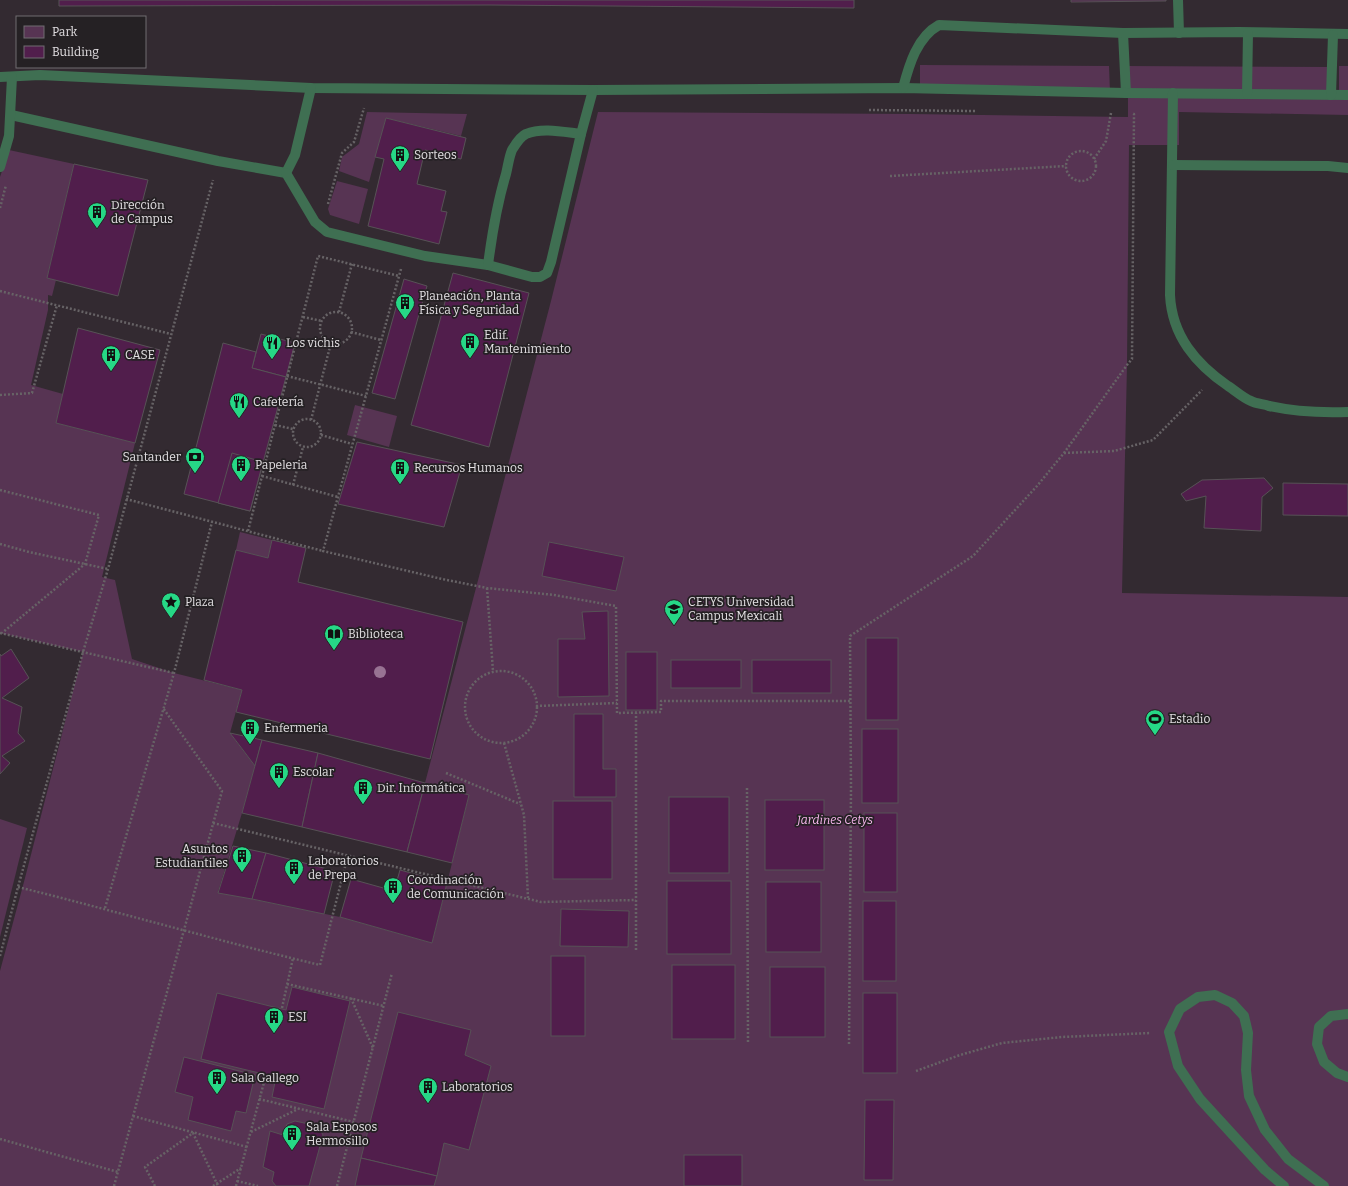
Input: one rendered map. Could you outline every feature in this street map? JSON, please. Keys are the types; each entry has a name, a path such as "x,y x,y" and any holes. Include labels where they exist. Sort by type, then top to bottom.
{"lane":[{"path":"1178,0 1179,33"},
{"path":"903,88 906,74 920,44 929,32 939,25 1123,33 1348,34"},
{"path":"1123,33 1126,93"},
{"path":"1247,94 1248,33"},
{"path":"1331,95 1333,35"},
{"path":"0,77 40,75 310,88 593,90 903,88 1126,93 1348,95"},
{"path":"0,168 9,136 12,77"},
{"path":"286,173 295,155 310,88"},
{"path":"11,115 218,161 286,173 315,222 322,228 334,234 425,256 488,265 532,277 540,277 547,273 551,262 581,134 593,90"},
{"path":"1173,93 1171,310 1179,334 1188,349 1214,377 1252,401 1284,409 1309,412 1348,412"},
{"path":"488,265 503,182 512,151 518,141 524,134 534,131 556,131 581,134"},
{"path":"1173,165 1328,166 1348,168"},
{"path":"1284,1186 1265,1170 1200,1100 1178,1066 1169,1032 1180,1009 1198,997 1215,995 1232,1002 1244,1016 1248,1033 1246,1070 1249,1096 1265,1130 1288,1159 1324,1186"},
{"path":"1348,1014 1331,1016 1319,1027 1317,1044 1324,1062 1337,1073 1348,1077"}],"path":[{"path":"326,208 342,153 354,142 365,106"},
{"path":"863,110 983,112"},
{"path":"1094,159 1106,141 1111,113 1118,113"},
{"path":"849,1044 851,796 850,636 973,556 1037,486 1064,453 1132,359 1134,114 1126,114"},
{"path":"1077,151 1087,152 1092,155 1096,168 1092,177 1087,180 1078,181 1069,176 1066,166 1069,157 1077,151"},
{"path":"0,956 83,652 108,568 218,161"},
{"path":"890,176 1066,166"},
{"path":"323,551 406,251"},
{"path":"248,531 318,256 399,276"},
{"path":"339,312 352,264"},
{"path":"0,291 171,334"},
{"path":"0,395 32,393 57,305"},
{"path":"339,312 348,317 351,322 351,332 349,336 341,343 332,343 323,336 321,332 322,321 329,314 339,312"},
{"path":"303,317 322,321"},
{"path":"351,332 381,340"},
{"path":"312,420 320,384 332,343"},
{"path":"287,376 366,396"},
{"path":"1064,453 1114,451 1153,440 1214,377"},
{"path":"303,420 312,420 319,426 321,435 319,440 312,446 303,447 293,438 293,429 298,422 303,420"},
{"path":"275,425 293,429"},
{"path":"321,435 352,444"},
{"path":"293,485 303,447"},
{"path":"262,476 338,497"},
{"path":"0,490 99,514 86,564 1,633"},
{"path":"126,499 323,551 442,579 487,588 554,595 616,606 617,713 661,712 661,701 850,701"},
{"path":"105,908 174,673 212,522"},
{"path":"0,544 29,552 108,568"},
{"path":"487,588 493,671"},
{"path":"1,633 174,673"},
{"path":"506,670 517,674 527,681 534,690 536,706 537,714 533,725 525,734 516,740 504,743 492,742 481,737 472,729 466,718 465,706 467,694 473,683 482,675 493,671 506,670"},
{"path":"536,706 617,703"},
{"path":"114,1186 222,791 163,708"},
{"path":"636,713 636,950"},
{"path":"504,743 524,815 528,898"},
{"path":"446,773 520,804"},
{"path":"747,788 748,1044"},
{"path":"213,823 528,898 551,902 636,900"},
{"path":"18,887 105,908 184,931 320,965 348,855"},
{"path":"282,1008 293,958"},
{"path":"337,1186 392,973"},
{"path":"287,984 384,1006"},
{"path":"351,998 373,1049"},
{"path":"916,1071 960,1055 1002,1043 1062,1037 1169,1032"},
{"path":"236,1186 266,1075"},
{"path":"259,1099 354,1122"},
{"path":"250,1133 299,1109"},
{"path":"134,1116 247,1147"},
{"path":"193,1133 218,1185"},
{"path":"156,1186 145,1167 193,1133"},
{"path":"0,1139 118,1172"},
{"path":"213,1186 218,1185 241,1168"},
{"path":"237,1181 258,1186"}],"shaded area":[{"name":"Jardines Cetys","path":"0,0 1348,0 1348,1186 0,1186"}],"green space":[{"path":"920,65 1109,66 1110,92 920,88"},
{"path":"1125,66 1332,67 1331,95 1126,93"},
{"path":"1339,66 1348,66 1348,95 1339,95"},
{"name":"Jardines Cetys","path":"1128,96 1348,98 1348,115 1179,112 1179,145 1129,145 1127,365 1122,593 1348,597 1348,1186 0,1186 0,971 83,652 0,633 0,177 9,150 74,164 47,278 56,280 52,296 48,295 48,310 31,385 63,394 56,423 135,443 102,577 115,580 132,659 174,673 242,690 230,733 255,766 218,892 340,917 432,943 469,795 425,783 551,301 598,112 1128,117"},
{"path":"367,112 467,114 461,136 386,118 369,182 339,171 342,157 359,144"},
{"path":"337,181 368,189 359,224 330,215 328,209"},
{"path":"355,405 397,416 389,447 347,435"},
{"path":"240,532 272,540 268,558 236,550"},
{"path":"0,819 27,828 0,937"}],"building":[{"path":"59,0 854,0 854,8 489,5 59,6"},
{"path":"1071,0 1166,0 1166,1 1071,2"},
{"name":"Sorteos","path":"386,118 466,138 461,159 425,150 417,184 446,191 441,211 447,212 439,244 368,226 384,159 375,157"},
{"name":"Dirección de Campus","path":"74,164 148,180 118,296 47,278"},
{"name":"Edif. Mantenimiento","path":"453,273 529,293 489,447 411,425"},
{"name":"Planeación, Planta Física y Seguridad","path":"404,279 427,286 395,399 372,393"},
{"name":"CASE","path":"78,328 160,350 135,443 56,423"},
{"name":"Los vichis","path":"261,334 295,343 286,377 252,368"},
{"name":"Cafetería","path":"223,343 256,352 252,368 286,377 250,511 184,494"},
{"name":"Recursos Humanos","path":"357,442 462,465 444,527 338,504"},
{"name":"Papeleria","path":"232,453 263,462 250,511 218,503"},
{"path":"1264,478 1273,488 1262,497 1261,531 1204,528 1206,496 1186,501 1181,494 1202,480"},
{"path":"1283,483 1348,484 1348,516 1283,515"},
{"name":"Biblioteca","path":"272,540 306,548 298,582 463,622 430,759 236,712 242,690 204,680 236,550 268,558"},
{"path":"549,542 624,557 616,591 542,576"},
{"path":"608,611 609,696 558,697 558,639 585,639 582,612"},
{"path":"866,638 898,638 898,720 866,720"},
{"path":"11,649 29,678 2,698 22,707 18,733 25,741 2,756 10,763 0,774 0,654 1,656"},
{"path":"626,652 657,652 657,710 626,710"},
{"path":"671,660 741,660 741,688 671,688"},
{"path":"752,660 831,660 831,693 752,693"},
{"path":"574,714 603,714 603,769 616,769 616,797 574,797"},
{"path":"862,729 898,729 898,803 862,803"},
{"name":"Enfermeria","path":"230,733 262,740 255,766 243,750"},
{"name":"Escolar","path":"262,740 318,753 302,827 242,813"},
{"name":"Dir. Informática","path":"318,753 425,783 407,852 302,827"},
{"path":"425,783 469,795 452,863 407,852"},
{"path":"669,797 729,797 729,873 669,873"},
{"path":"765,800 824,800 824,870 765,870"},
{"path":"553,801 612,801 612,879 553,879"},
{"path":"864,813 897,813 897,892 864,892"},
{"name":"Asuntos Estudiantiles","path":"233,846 266,853 252,899 218,893"},
{"name":"Laboratorios de Prepa","path":"266,853 335,871 324,914 252,899"},
{"name":"Coordinación de Comunicación","path":"400,870 447,883 432,943 340,917 351,879 394,891"},
{"path":"667,881 731,881 731,954 667,954"},
{"path":"766,882 821,882 821,952 766,952"},
{"path":"863,901 896,901 896,981 863,981"},
{"path":"561,909 629,911 628,947 560,946"},
{"path":"551,956 585,956 585,1036 551,1036"},
{"path":"672,965 735,965 735,1039 672,1039"},
{"path":"770,967 825,967 825,1037 770,1037"},
{"name":"ESI","path":"292,987 350,1001 324,1109 272,1097 276,1077 201,1059 217,993 286,1010"},
{"path":"863,993 897,993 897,1073 863,1073"},
{"name":"Laboratorios","path":"398,1012 471,1030 465,1055 491,1066 469,1150 444,1143 437,1176 361,1158"},
{"name":"Sala Gallego","path":"184,1057 255,1075 246,1113 236,1111 231,1131 188,1120 193,1097 175,1092"},
{"path":"865,1100 894,1100 893,1180 864,1180"},
{"name":"Sala Esposos Hermosillo","path":"295,1121 318,1126 323,1135 309,1186 276,1186 272,1181 274,1172 263,1167 270,1131 283,1135 287,1124"},
{"path":"684,1155 742,1155 742,1186 684,1186"},
{"path":"361,1158 437,1176 434,1186 355,1186"}],"place":[{"name":"Sorteos","path":"400,172"},
{"name":"Dirección de Campus","path":"97,229"},
{"name":"Planeación, Planta Física y Seguridad","path":"405,320"},
{"name":"Edif. Mantenimiento","path":"470,359"},
{"name":"Los vichis","path":"272,360"},
{"name":"CASE","path":"111,372"},
{"name":"Cafetería","path":"239,419"},
{"name":"Santander","path":"195,474"},
{"name":"Papeleria","path":"241,482"},
{"name":"Recursos Humanos","path":"400,485"},
{"name":"Plaza","path":"171,619"},
{"name":"CETYS Universidad Campus Mexicali","path":"674,626"},
{"name":"Biblioteca","path":"334,651"},
{"name":"Estadio","path":"1155,736"},
{"name":"Enfermeria","path":"250,745"},
{"name":"Escolar","path":"279,789"},
{"name":"Dir. Informática","path":"363,805"},
{"name":"Asuntos Estudiantiles","path":"242,873"},
{"name":"Laboratorios de Prepa","path":"294,885"},
{"name":"Coordinación de Comunicación","path":"393,904"},
{"name":"ESI","path":"274,1034"},
{"name":"Sala Gallego","path":"217,1095"},
{"name":"Laboratorios","path":"428,1104"},
{"name":"Sala Esposos Hermosillo","path":"292,1151"}]}
